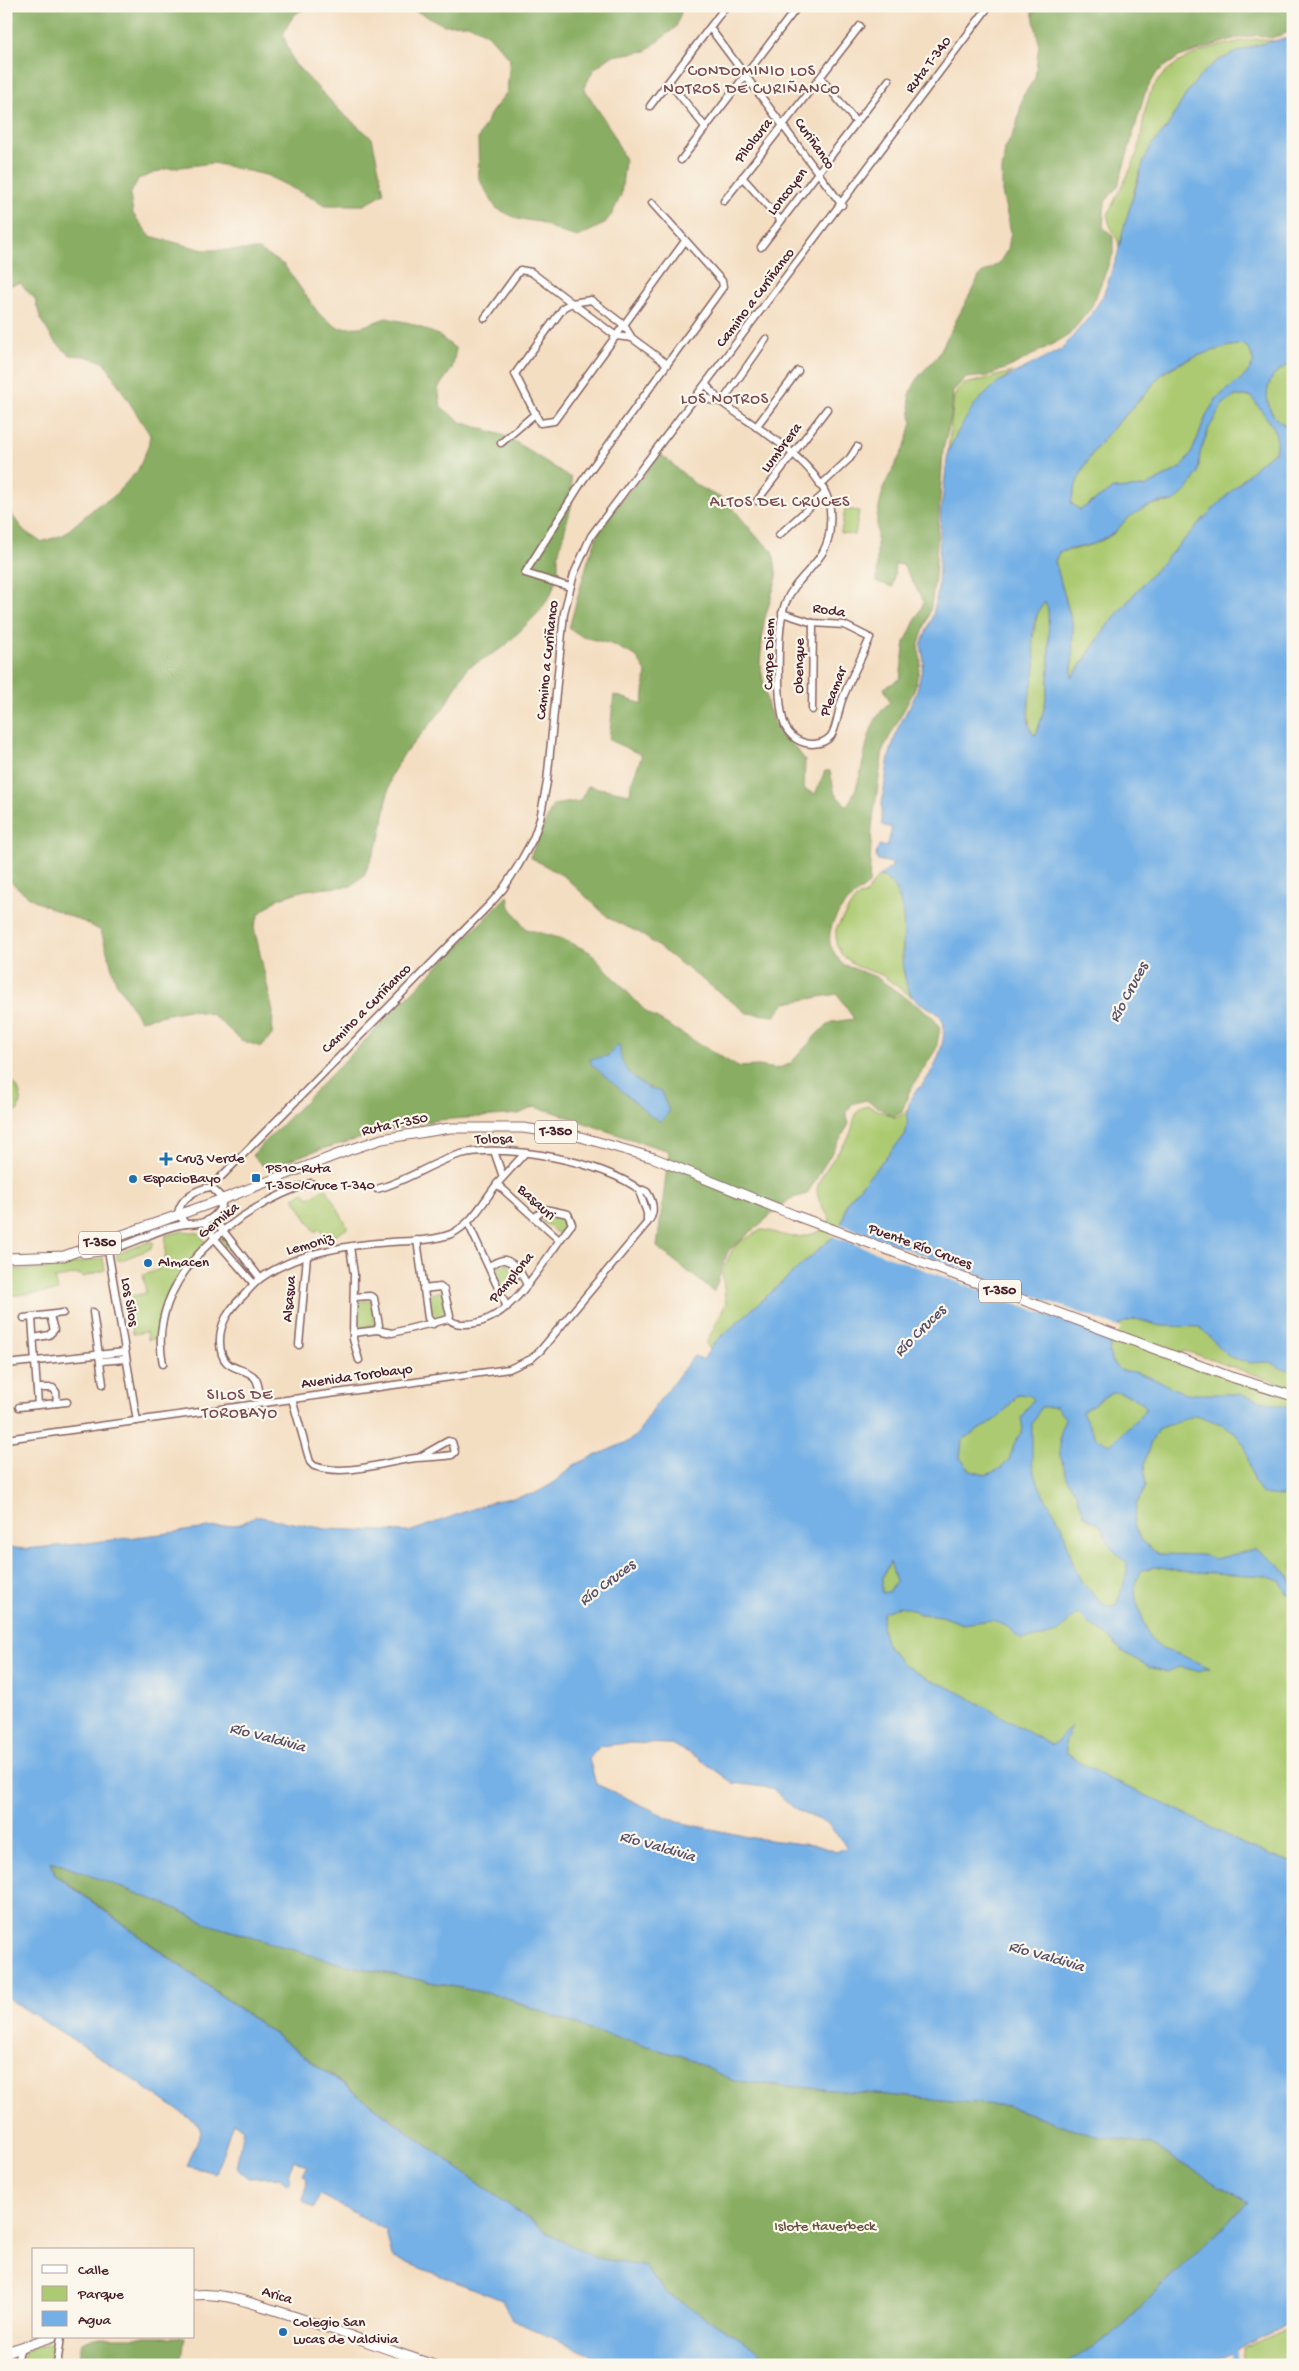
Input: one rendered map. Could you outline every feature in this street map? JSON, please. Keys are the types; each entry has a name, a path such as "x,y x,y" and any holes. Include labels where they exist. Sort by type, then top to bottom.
{"main road":[{"name":"Ruta T-350","path":"6,1258 64,1256 223,1199 308,1164 382,1140 432,1130 505,1127 559,1133 611,1145 681,1168 794,1214"},
{"name":"Puente Río Cruces","path":"794,1214 1206,1367 1293,1396"},
{"path":"64,1256 108,1250"},
{"name":"Arica","path":"195,2295 202,2294 244,2301 300,2318 434,2365"},
{"path":"6,2352 49,2338"}],"street":[{"path":"650,106 726,6"},
{"path":"682,160 798,6"},
{"name":"Ruta T-340","path":"907,116 989,6"},
{"name":"Pilolcura","path":"724,201 860,26"},
{"name":"Curiñanco","path":"710,28 784,124 842,204"},
{"path":"820,78 856,122"},
{"name":"Loncoyen","path":"761,247 888,80"},
{"path":"668,82 706,128"},
{"name":"Camino a Curiñanco","path":"178,1214 180,1206 189,1195 197,1190 211,1187 497,896 513,874 533,839 544,807 560,665 562,626 570,587 585,548 598,524 706,385 907,116"},
{"path":"742,177 781,221"},
{"path":"570,587 525,573 583,480 723,287 722,281 652,203"},
{"path":"667,364 632,338 624,325 591,300 572,303 564,307 515,374 540,423 554,421 616,336 624,325 685,241"},
{"path":"485,318 520,270 531,272 616,336 632,338"},
{"path":"722,402 766,338"},
{"path":"756,427 798,371"},
{"name":"Carpe Diem","path":"706,385 722,402 793,454 825,493 830,521 827,546 820,558 794,588 782,612 780,633 780,678 785,726 795,738 812,744"},
{"name":"Carpe Diem","path":"699,394 709,400 722,402"},
{"name":"Lumbrera","path":"757,501 827,409"},
{"path":"501,443 536,413"},
{"path":"820,486 850,458 856,447"},
{"path":"779,535 825,493"},
{"name":"Roda","path":"782,612 813,623 844,625 870,638"},
{"name":"Obenque","path":"812,710 813,623"},
{"name":"Pleamar","path":"812,744 824,742 833,732 842,699 870,638"},
{"path":"494,1151 503,1177"},
{"name":"Tolosa","path":"376,1189 398,1183 450,1158 464,1154 494,1151 525,1153 580,1164 620,1177 641,1191 648,1192 653,1204 653,1214 647,1223"},
{"name":"Lemoniz","path":"260,1403 257,1382 254,1377 230,1365 224,1358 220,1344 221,1330 226,1317 260,1278 307,1256 350,1247 417,1240 450,1234 468,1223 497,1184 525,1153"},
{"name":"Gernika","path":"163,1364 160,1328 166,1304 184,1273 223,1232 270,1200 311,1184"},
{"name":"Basauri","path":"497,1184 559,1240"},
{"path":"108,1250 186,1224 205,1222 220,1209 223,1199 211,1187"},
{"name":"Pamplona","path":"448,1319 457,1324 476,1324 494,1317 507,1307 526,1285 572,1224 569,1216 544,1209 535,1218"},
{"path":"178,1214 186,1224"},
{"path":"214,1216 223,1232 260,1278"},
{"path":"205,1222 215,1239 254,1284"},
{"path":"468,1223 507,1307"},
{"name":"Avenida Torobayo","path":"6,1438 509,1369 521,1365 540,1351 647,1223"},
{"path":"417,1240 428,1318 433,1324"},
{"path":"350,1247 354,1274 353,1333 359,1360"},
{"name":"Los Silos","path":"108,1250 137,1420"},
{"name":"Alsasua","path":"298,1345 307,1256"},
{"path":"489,1266 501,1260 506,1260 522,1273 526,1285"},
{"path":"353,1333 377,1330 392,1333 448,1319 450,1314 444,1290 440,1287 423,1289"},
{"path":"354,1297 370,1296 374,1298 377,1330"},
{"path":"93,1312 101,1358 103,1384"},
{"path":"24,1318 63,1313"},
{"path":"34,1338 51,1334 54,1330 50,1316"},
{"path":"32,1318 38,1405"},
{"path":"6,1364 125,1355"},
{"path":"37,1388 53,1388 56,1392 57,1403"},
{"path":"292,1399 310,1462 314,1466 365,1468 418,1458 452,1455 454,1453 452,1442 448,1441 418,1458"},
{"path":"19,1407 67,1402"},
{"path":"57,2365 62,2338"},
{"path":"16,2365 21,2347"}],"green space":[{"path":"6,6 321,6 297,13 283,35 294,63 343,114 372,138 384,193 364,205 326,205 266,175 213,163 165,169 138,179 130,195 133,214 150,236 204,250 259,250 284,265 319,314 338,328 361,327 386,318 410,323 438,335 456,349 452,369 438,388 441,407 461,422 508,437 571,478 572,503 558,555 558,573 551,594 540,611 504,647 467,668 443,709 404,754 391,775 380,839 364,875 351,886 305,890 279,898 260,913 254,927 273,1012 272,1035 261,1047 241,1040 212,1014 188,1010 140,1020 116,982 101,931 34,900 6,878 6,507 24,531 41,542 63,535 98,505 112,498 138,470 148,447 150,435 104,362 85,356 70,355 54,341 41,320 35,299 20,283 6,286"},
{"path":"406,6 683,6 676,27 646,51 612,56 594,69 584,88 611,130 625,160 621,195 612,214 604,224 578,237 560,232 540,222 518,219 496,208 479,179 478,139 491,113 507,92 510,59 488,34 468,24 444,25"},
{"path":"1031,6 1293,6 1293,31 1271,38 1258,35 1233,39 1179,57 1157,72 1145,93 1118,186 1105,202 1103,227 1113,236 1113,254 1091,308 1069,335 1012,366 987,376 966,378 953,391 951,417 943,450 935,577 931,607 918,647 921,661 914,691 883,749 872,827 869,884 841,909 832,925 830,934 830,944 842,964 876,977 932,1016 940,1028 936,1049 909,1092 902,1112 894,1117 866,1100 852,1104 846,1113 849,1124 807,1194 790,1199 728,1251 714,1292 657,1247 669,1151 551,1111 534,1107 519,1114 438,1120 394,1129 315,1151 265,1168 252,1155 508,895 510,907 526,929 562,939 590,952 646,1012 738,1067 759,1066 776,1069 790,1064 818,1033 832,1022 854,1019 837,994 785,1003 775,1016 747,1013 640,933 610,919 565,877 530,857 553,805 580,801 588,786 630,794 631,784 642,755 609,740 614,695 643,704 646,672 636,656 611,644 583,637 569,628 588,560 603,522 661,454 696,485 727,501 756,536 773,551 777,577 764,621 760,663 768,707 778,731 796,748 805,760 804,789 815,794 825,771 830,771 835,794 847,806 860,777 867,742 875,721 890,702 884,688 900,679 905,642 924,602 903,565 895,564 893,587 877,582 877,516 884,486 905,446 912,423 909,395 919,376 937,357 980,275 999,263 1008,249 1011,232 1002,192 1002,171 1005,149 1016,128 1023,96 1035,78 1039,43"},
{"path":"1255,39 1276,41 1257,45 1217,61 1188,91 1166,129 1151,146 1138,177 1119,247 1117,238 1108,220 1108,215 1137,153 1146,106 1155,85 1177,63 1191,56 1223,45"},
{"path":"1244,344 1250,351 1254,362 1247,375 1217,398 1207,414 1192,452 1182,467 1145,487 1113,489 1080,510 1071,503 1075,487 1082,472 1099,445 1162,374 1203,354 1225,347"},
{"path":"1293,362 1293,427 1284,425 1277,420 1272,413 1267,397 1271,380 1276,373"},
{"path":"1013,372 984,397 948,451 954,397 959,388 965,384"},
{"path":"1235,396 1251,396 1274,428 1278,441 1275,452 1262,461 1209,513 1148,578 1107,626 1071,679 1073,626 1055,561 1059,552 1081,548 1101,541 1114,533 1132,514 1143,508 1155,504 1174,502 1198,472 1200,453 1209,428 1223,404"},
{"path":"845,509 859,511 855,535 841,533"},
{"path":"1045,602 1048,609 1049,674 1045,705 1035,736 1029,729 1029,689 1035,665 1032,643 1038,611"},
{"path":"878,877 885,877 890,883 898,895 902,909 904,934 902,964 912,997 882,975 856,966 842,955 836,943 836,929 851,905 859,896 865,895"},
{"path":"1293,979 1293,1388 1189,1352 1183,1351 1179,1359 1293,1397 1293,1863 1229,1840 1106,1778 896,1664 880,1648 881,1574 964,1463 960,1458 961,1441 971,1433 986,1426 1013,1401"},
{"path":"6,1079 11,1081 17,1088 20,1100 18,1110 6,1119"},
{"path":"868,1106 896,1118 905,1113 909,1107 909,1124 905,1135 847,1202 843,1220 833,1237 710,1349 706,1344 726,1303 722,1274 731,1252 738,1243 761,1230 800,1237 813,1234 828,1224 830,1219 818,1198 818,1184 849,1136 856,1114 859,1110"},
{"path":"326,1188 348,1228 327,1241 320,1229 315,1232 294,1198 304,1192 308,1198"},
{"path":"545,1212 567,1217 570,1223 562,1232 557,1233 540,1219 539,1216"},
{"path":"184,1231 199,1233 206,1243 172,1286 162,1309 157,1338 148,1340 146,1332 133,1334 128,1297 146,1293 143,1275 158,1270 158,1266 165,1264 166,1235"},
{"path":"224,1235 251,1272 249,1274 219,1239"},
{"path":"151,1241 154,1243 150,1249 119,1261 117,1259 117,1254"},
{"path":"103,1258 105,1270 83,1277 78,1274 54,1279 58,1291 6,1296 6,1270 51,1268"},
{"path":"506,1263 520,1275 521,1279 509,1293 502,1289 496,1272 499,1266"},
{"path":"440,1291 448,1315 434,1320 431,1319 427,1295"},
{"path":"371,1300 375,1325 357,1328 356,1302"},
{"name":"Islote Haverbeck","path":"51,1861 168,1905 211,1925 341,1964 501,1996 593,2031 680,2055 734,2081 1008,2106 1091,2135 1149,2144 1248,2202 1113,2334 1066,2365 773,2365 752,2346 666,2293 646,2267 596,2258 550,2235 55,1874"},
{"path":"1293,2326 1293,2365 1245,2365 1243,2349"},
{"path":"92,2338 185,2338 181,2365 77,2365 82,2342"},
{"path":"56,2341 58,2344 54,2365 21,2365 25,2351"}],"water":[{"path":"1293,37 1293,362 1276,373 1268,388 1267,397 1272,413 1277,420 1284,425 1293,427 1293,1370 1281,1369 1271,1362 1249,1363 1228,1356 1200,1327 1160,1326 1136,1319 1120,1324 1113,1336 1109,1352 1112,1362 1120,1370 1135,1372 1152,1378 1186,1394 1238,1394 1293,1409 1293,1480 1288,1486 1289,1497 1262,1494 1253,1480 1245,1447 1236,1433 1224,1425 1196,1415 1158,1429 1144,1464 1146,1487 1137,1503 1133,1526 1143,1542 1158,1554 1202,1555 1215,1559 1255,1549 1271,1559 1287,1574 1293,1585 1293,1597 1287,1593 1281,1582 1266,1576 1177,1571 1155,1567 1142,1570 1135,1584 1136,1600 1150,1639 1162,1649 1210,1668 1198,1671 1179,1667 1167,1672 1149,1667 1122,1651 1106,1634 1088,1623 1079,1614 1073,1617 1056,1633 1020,1639 1008,1627 992,1620 962,1624 942,1616 920,1614 899,1606 883,1613 882,1622 884,1636 890,1649 897,1658 915,1671 955,1690 1051,1745 1056,1743 1072,1725 1065,1743 1067,1754 1107,1778 1180,1811 1243,1844 1293,1863 1293,2321 1208,2365 1066,2365 1113,2334 1248,2202 1149,2144 1091,2135 1008,2106 734,2081 680,2055 593,2031 501,1996 341,1964 211,1925 168,1905 51,1861 55,1875 550,2235 596,2258 646,2267 666,2293 752,2346 773,2365 614,2365 512,2320 502,2300 392,2257 386,2230 320,2195 314,2208 303,2201 307,2178 303,2175 307,2167 294,2160 289,2171 291,2182 287,2185 280,2177 248,2178 236,2168 243,2129 233,2122 216,2173 187,2166 201,2132 198,2124 88,2049 6,1997 6,1547 25,1549 80,1544 241,1524 255,1516 326,1529 409,1532 495,1501 534,1494 552,1484 574,1465 627,1442 637,1435 655,1406 694,1356 703,1360 713,1344 833,1237 843,1220 847,1202 905,1135 911,1098 930,1075 943,1040 943,1020 935,1011 913,998 910,993 905,978 903,962 903,917 901,903 895,890 885,877 878,877 892,867 892,863 877,860 876,855 879,845 887,847 892,828 882,825 882,803 889,757 898,728 916,694 924,661 921,645 933,615 938,590 941,511 948,451 974,405 998,382 1062,349 1091,315 1103,296 1117,257 1144,160 1151,146 1166,129 1188,91 1201,75 1217,61 1257,45","holes":["1244,344 1250,351 1254,362 1246,375 1217,398 1207,414 1192,452 1182,467 1145,487 1113,489 1080,510 1071,503 1075,487 1082,472 1099,445 1162,374 1188,359 1225,347","1235,396 1251,396 1274,428 1277,441 1275,452 1262,461 1209,513 1148,578 1107,626 1072,678 1073,626 1055,561 1059,552 1094,544 1114,533 1128,518 1144,508 1160,502 1174,502 1188,489 1198,472 1200,453 1209,428 1223,404","1045,602 1048,609 1049,674 1045,705 1035,736 1030,728 1028,711 1035,663 1033,648 1034,622","1112,1392 1131,1396 1140,1401 1146,1408 1110,1444 1096,1438 1082,1412","1017,1394 1028,1395 1033,1399 1021,1418 1023,1429 1014,1444 1009,1460 1001,1468 986,1475 971,1471 960,1458 962,1441 970,1434 996,1420 1011,1404","1041,1407 1056,1407 1065,1418 1060,1436 1060,1455 1068,1481 1077,1494 1084,1515 1101,1526 1112,1549 1127,1563 1127,1575 1116,1606 1107,1607 1082,1583 1073,1564 1062,1525 1044,1496 1035,1476 1032,1462 1032,1424","890,1562 896,1582 890,1591 882,1593 882,1578","628,1743 671,1744 697,1757 733,1783 772,1788 796,1810 827,1823 847,1847 836,1852 819,1846 753,1838 678,1822 596,1784 589,1759 600,1746"]},
{"path":"617,1045 620,1046 623,1062 632,1076 645,1086 661,1092 669,1111 665,1118 660,1121 651,1116 592,1065 590,1059 608,1056"}],"pier":[{"path":"838,1223 1121,1328 1115,1340 830,1235"}],"waterway":[{"path":"1230,2344 1236,2359"}],"place":[{"name":"Cruz Verde","path":"166,1159"},
{"name":"P510-Ruta T-350/Cruce T-340","path":"256,1178"},
{"name":"EspacioBayo","path":"133,1179"},
{"name":"Almacen","path":"148,1263"},
{"name":"Colegio San Lucas de Valdivia","path":"283,2332"}],"district":[{"name":"CONDOMINIO LOS NOTROS DE CURIÑANCO","path":"752,81"},
{"name":"LOS NOTROS","path":"725,400"},
{"name":"ALTOS DEL CRUCES","path":"780,503"},
{"name":"SILOS DE TOROBAYO","path":"240,1405"}],"water label":[{"name":"Río Cruces","path":"1130,993"},
{"name":"Río Cruces","path":"921,1332"},
{"name":"Río Cruces","path":"608,1584"},
{"name":"Río Valdivia","path":"267,1739"},
{"name":"Río Valdivia","path":"657,1848"},
{"name":"Río Valdivia","path":"1046,1958"}]}
